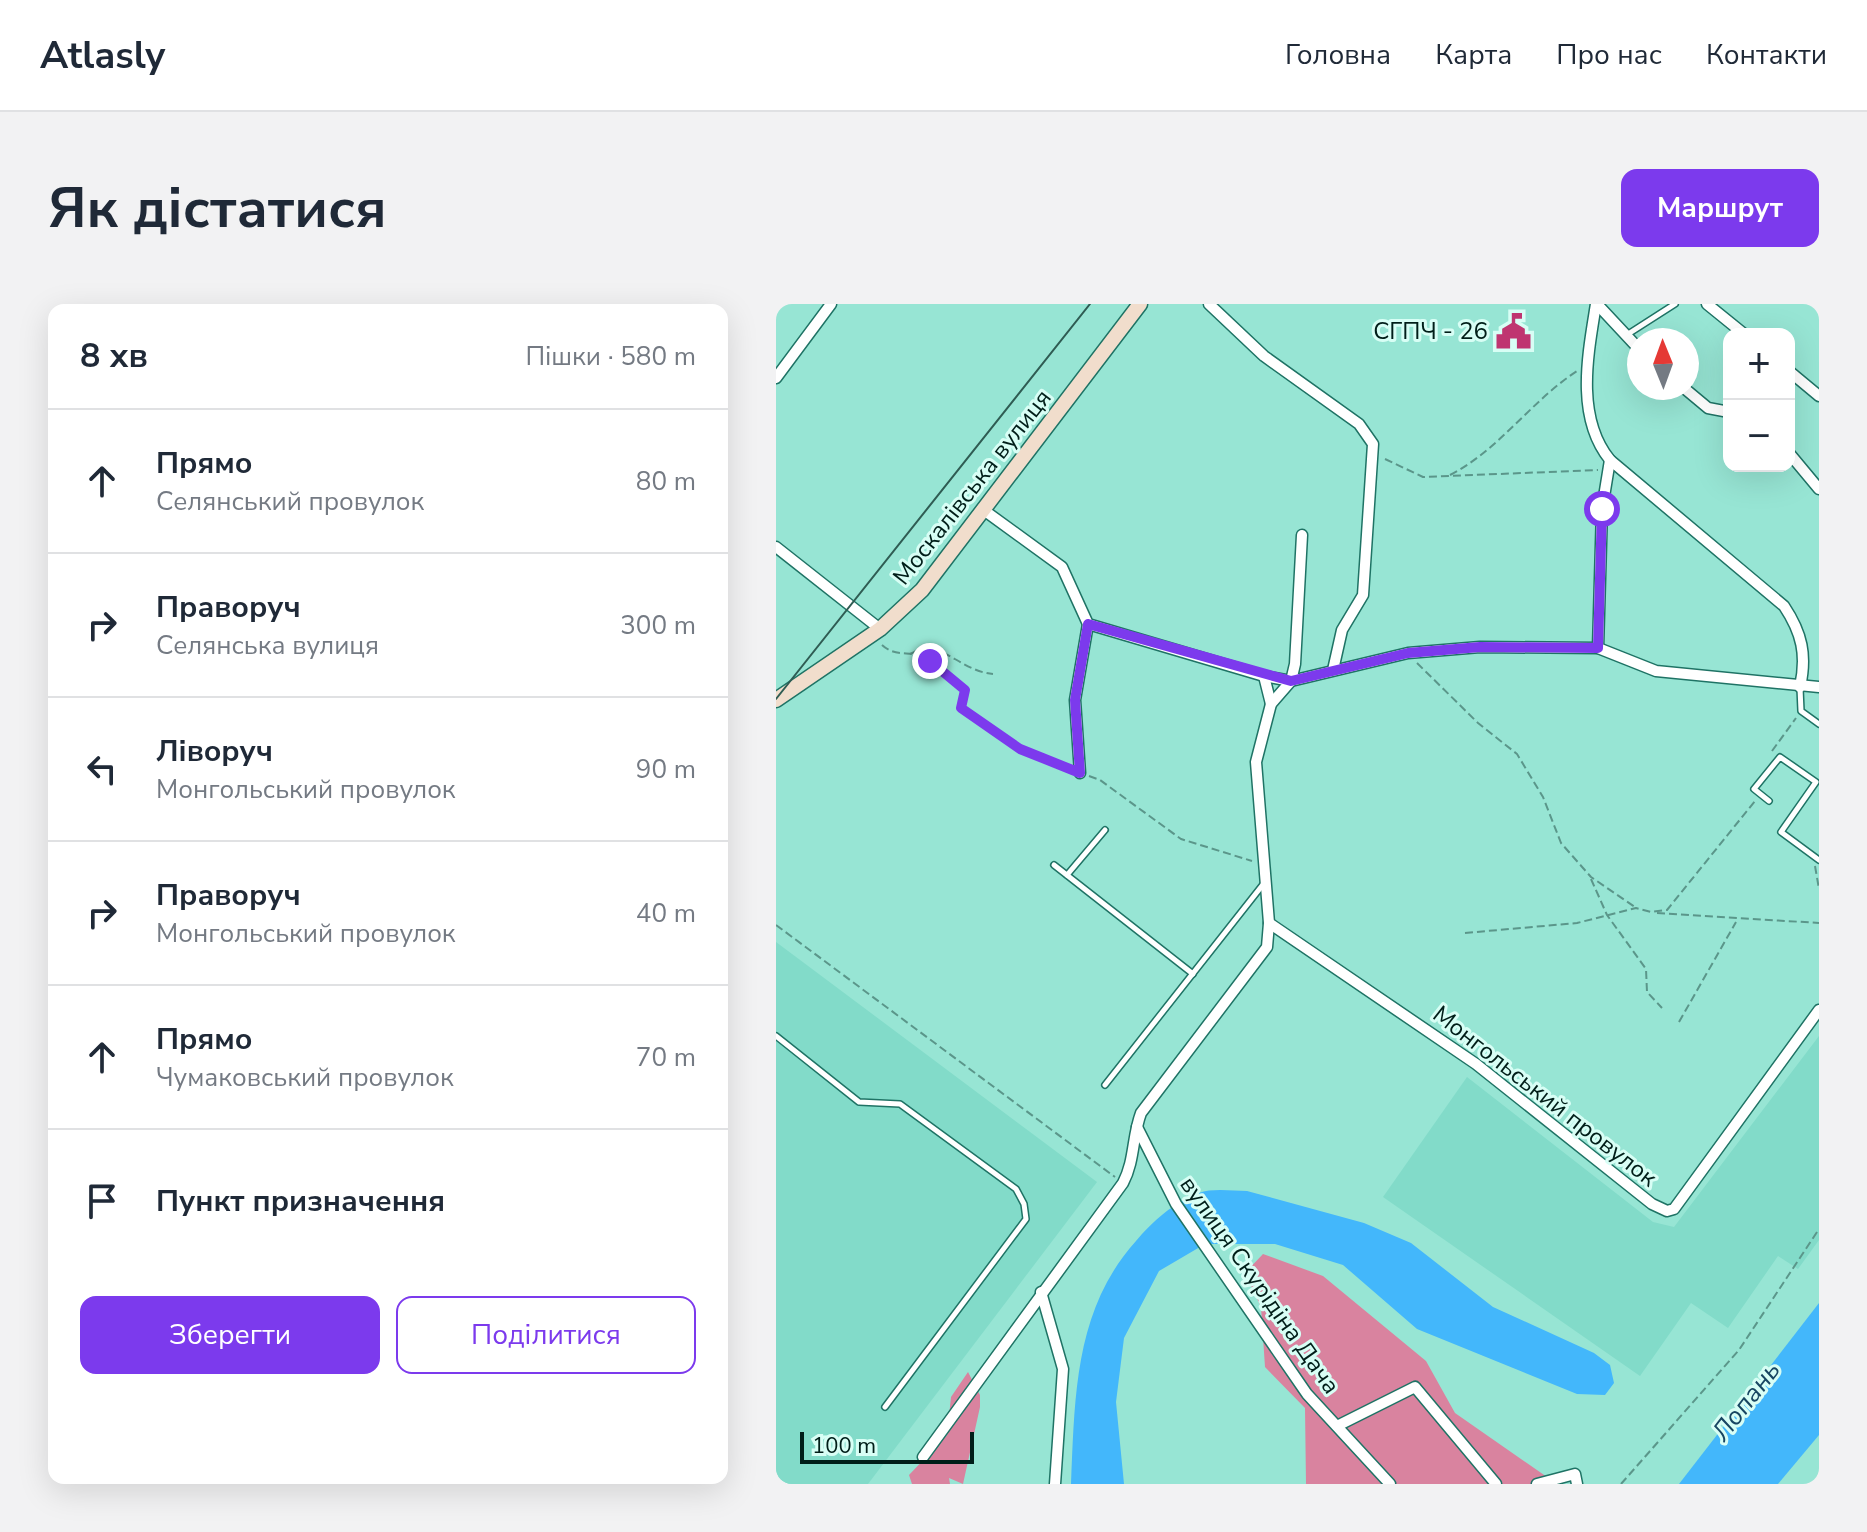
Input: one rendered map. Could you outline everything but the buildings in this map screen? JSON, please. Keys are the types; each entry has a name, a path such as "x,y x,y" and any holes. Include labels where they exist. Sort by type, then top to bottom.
{"street":[{"path":"776,378 831,304"},
{"name":"Москалівська вулиця","path":"776,700 875,632 922,590 1140,304"},
{"path":"1209,304 1264,356 1359,424 1370,436 1374,452 1363,595 1342,630 1333,670"},
{"path":"1596,304 1627,339"},
{"path":"1596,304 1586,364 1593,433 1610,464 1784,606 1801,632 1804,666 1800,687"},
{"path":"1707,304 1737,328"},
{"path":"1795,376 1819,396"},
{"path":"1698,400 1717,413 1723,412"},
{"path":"1795,460 1819,489"},
{"path":"1598,648 1602,509 1610,464"},
{"path":"985,511 1062,567 1088,624 1075,700 1080,773"},
{"path":"923,1457 1123,1183 1133,1163 1136,1126 1141,1113 1267,947 1269,923 1256,762 1271,704 1291,681 1302,535"},
{"path":"776,547 875,632"},
{"path":"1088,624 1264,676 1291,681 1408,653 1480,647 1598,648 1656,671 1819,687"},
{"path":"1264,676 1271,704"},
{"name":"Монгольський провулок","path":"1269,923 1464,1056 1652,1204 1667,1211 1674,1209 1819,1010"},
{"name":"вулиця Скурідіна Дача","path":"1136,1126 1176,1204 1307,1394 1390,1484"},
{"path":"1041,1292 1063,1369 1055,1484"},
{"name":"вулиця Скурідіна Дача","path":"1337,1426 1415,1387 1496,1484"},
{"path":"1537,1484 1575,1474 1577,1484"}],"lane":[{"path":"1624,336 1675,304"},
{"path":"1800,687 1801,711 1819,724"},
{"path":"1769,801 1754,789 1780,757 1816,782 1781,832 1816,858"},
{"path":"1067,875 1105,830"},
{"path":"1054,865 1193,974"},
{"path":"1105,1085 1266,881"},
{"path":"776,1036 859,1102 900,1104 1016,1189 1024,1204 1026,1219 885,1407"}],"path":[{"path":"1449,476 1514,429 1557,384 1586,364"},
{"path":"1374,452 1408,473 1423,477 1610,464"},
{"path":"875,632 889,651 923,656 965,690 961,708 1012,744 1100,780 1181,839 1264,864"},
{"path":"909,654 930,647 965,666 993,674"},
{"path":"1408,653 1478,723 1517,754 1543,797 1561,843 1591,877 1636,908 1651,912 1819,923"},
{"path":"1780,757 1772,750 1801,711"},
{"path":"1651,912 1667,910 1735,830 1760,794"},
{"path":"1816,858 1819,889"},
{"path":"1591,877 1607,915 1646,969 1647,992 1662,1008"},
{"path":"1465,933 1577,923 1636,908"},
{"path":"1679,1022 1738,919"},
{"path":"776,925 1123,1183"},
{"path":"1621,1484 1739,1350 1819,1229"}],"shaded area":[{"path":"776,942 1097,1182 868,1484 776,1484"},
{"path":"1819,1036 1819,1240 1798,1269 1778,1256 1728,1328 1691,1303 1640,1376 1383,1197 1467,1077 1653,1222 1674,1227"},
{"path":"1263,1254 1323,1276 1426,1361 1455,1413 1557,1484 1306,1484 1305,1408 1265,1367 1261,1307 1245,1273"},
{"path":"968,1372 980,1395 980,1407 963,1484 949,1478 950,1484 912,1484 909,1475 947,1435 951,1397"}],"water":[{"path":"1204,1191 1247,1191 1364,1223 1411,1243 1493,1307 1594,1353 1610,1365 1614,1383 1605,1395 1577,1394 1417,1329 1343,1265 1275,1244 1205,1244 1159,1271 1124,1338 1116,1402 1124,1484 1071,1484 1074,1419 1082,1356 1100,1296 1116,1268 1149,1227 1181,1202"},
{"name":"Лопань","path":"1819,1303 1819,1435 1778,1484 1679,1484"}],"tram line":[{"path":"776,699 1090,304"}],"place":[{"name":"СГПЧ - 26","path":"1514,331"}],"route":[{"path":"930,661 965,690 961,708 993,732 1020,749 1080,773 1075,700 1088,624 1264,676 1291,681 1408,653 1480,647 1598,648 1602,509"}]}
